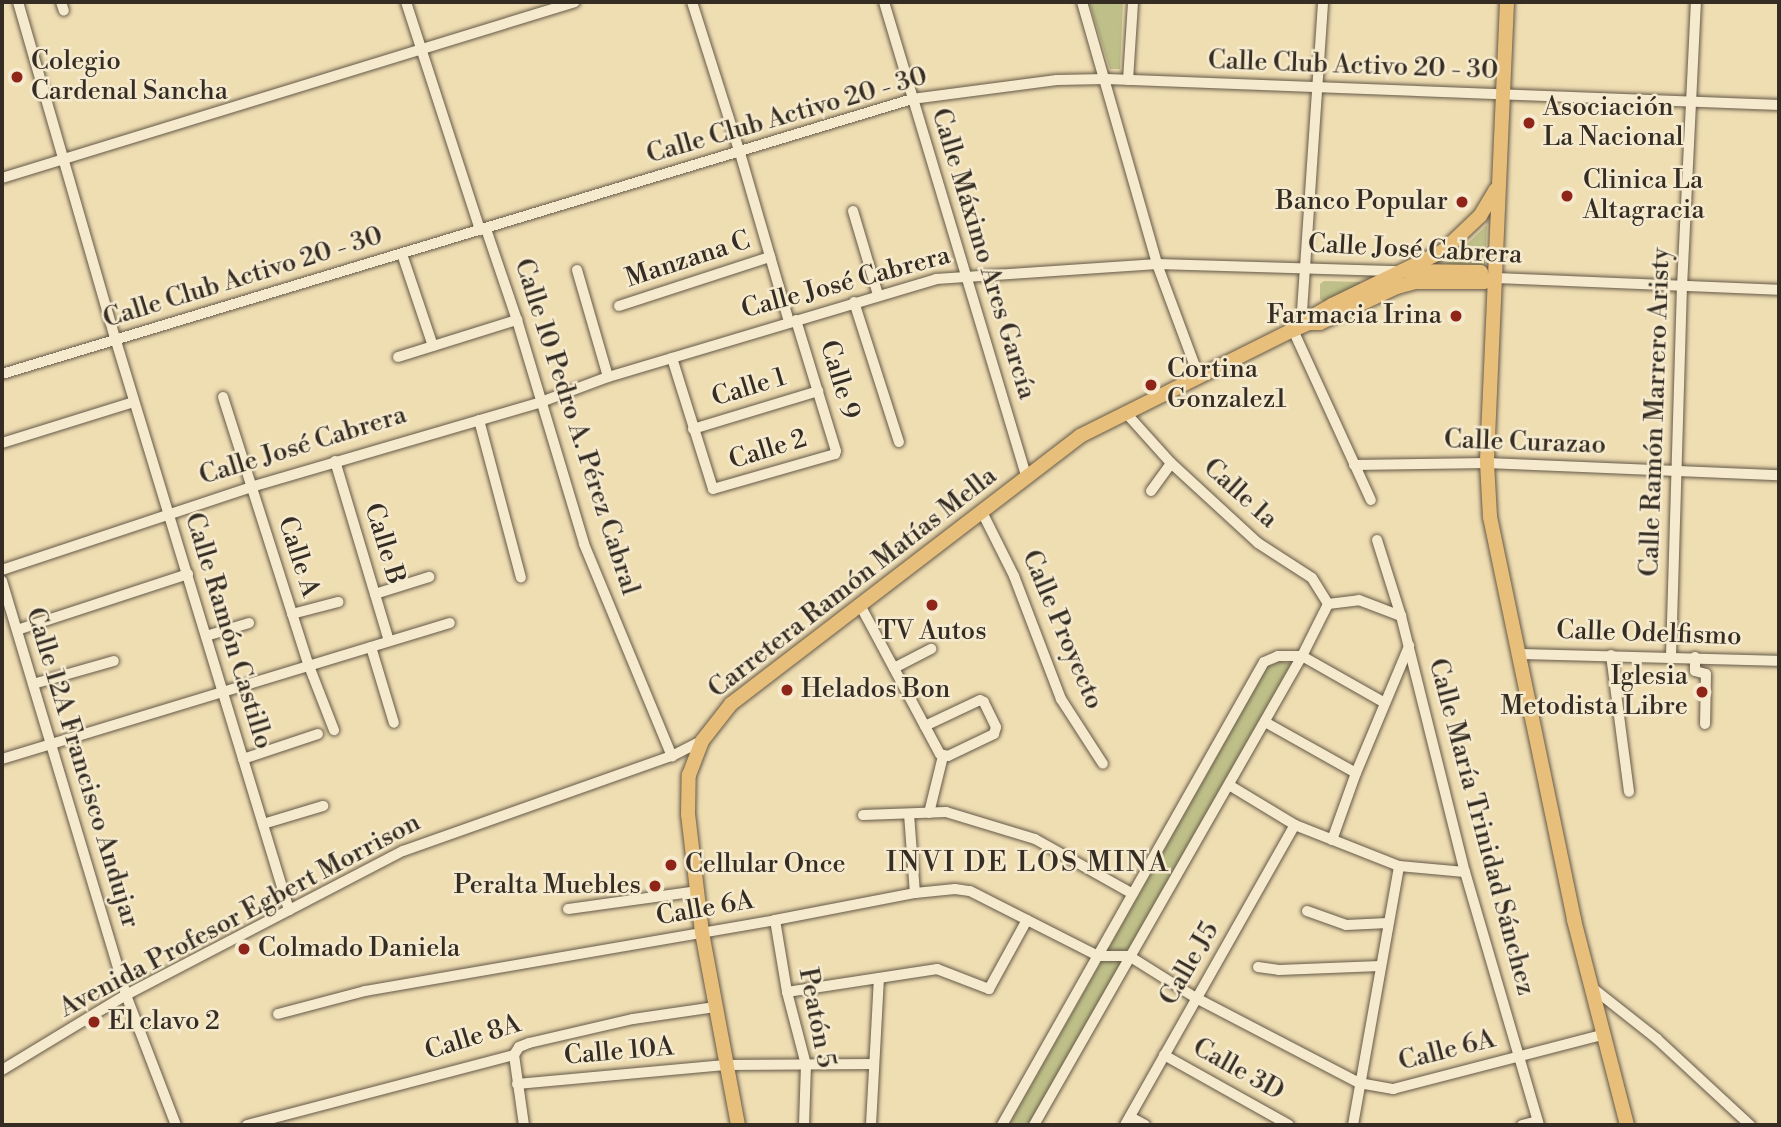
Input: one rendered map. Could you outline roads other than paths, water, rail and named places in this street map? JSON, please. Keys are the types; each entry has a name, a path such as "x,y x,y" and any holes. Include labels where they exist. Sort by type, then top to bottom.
{"main road":[{"path":"1507,2 1487,463 1490,517 1517,654 1590,986 1627,1125"},
{"name":"Carretera Ramón Matías Mella","path":"738,1125 702,933 688,814 689,775 702,741 730,704 1080,436 1301,326 1332,305 1443,251 1480,216 1498,184"},
{"name":"Calle José Cabrera","path":"1402,271 1483,272 1495,278"},
{"name":"Carretera Ramón Matías Mella","path":"1301,326 1320,323 1379,294 1416,282 1484,282 1495,278"}],"street":[{"name":"Calle Ramón Castillo","path":"18,2 134,402 289,910"},
{"name":"Calle 10 Pedro A. Pérez Cabral","path":"406,2 483,229 517,320 584,544 672,756"},
{"path":"2,178 64,161 421,47 575,2"},
{"name":"Calle 9","path":"692,2 770,257 818,391 836,453"},
{"name":"Calle Máximo Ares García","path":"884,2 1027,478"},
{"path":"1082,2 1107,79 1157,264 1199,377"},
{"path":"1128,80 1133,2"},
{"path":"1323,2 1301,326 1354,465 1371,500"},
{"name":"Calle Ramón Marrero Aristy","path":"1671,656 1682,287 1696,2"},
{"name":"Calle Club Activo 20 - 30","path":"2,374 912,99 1057,80 1107,79 1779,105"},
{"path":"853,211 878,295"},
{"path":"402,254 433,346"},
{"name":"Manzana C","path":"619,306 770,257"},
{"name":"Calle José Cabrera","path":"2,570 251,487 541,402 608,377 936,279 1157,264 1402,271"},
{"path":"577,270 608,377"},
{"name":"Calle José Cabrera","path":"1495,278 1779,290"},
{"path":"854,302 899,442"},
{"path":"398,357 517,320"},
{"path":"672,358 693,429"},
{"name":"Calle 1","path":"693,429 818,391"},
{"name":"Calle A","path":"223,397 309,666 334,730"},
{"path":"2,443 134,402"},
{"name":"Calle 1a","path":"1126,413 1171,463 1258,543 1312,578 1328,604"},
{"path":"479,420 521,578"},
{"name":"Calle 2","path":"693,429 713,489 836,453"},
{"name":"Calle B","path":"335,461 389,641"},
{"path":"1151,491 1171,463"},
{"name":"Calle Curazao","path":"1354,465 1487,463 1779,475"},
{"name":"Calle Proyecto","path":"982,512 1014,576 1061,699 1103,764"},
{"name":"Calle María Trinidad Sánchez","path":"1377,540 1409,646 1465,872 1539,1123"},
{"path":"17,630 188,574"},
{"path":"375,594 429,577"},
{"name":"Calle 12A Francisco Andujar","path":"2,581 126,995 176,1125"},
{"path":"1034,1125 1265,722 1328,604 1359,600 1401,616"},
{"path":"292,614 338,602"},
{"path":"860,605 943,756 929,813"},
{"path":"206,636 249,623"},
{"path":"2,759 450,623"},
{"path":"1332,840 1356,772 1409,646"},
{"path":"371,647 394,723"},
{"path":"894,668 931,649"},
{"name":"Calle Odelfismo","path":"1517,654 1611,654 1779,661"},
{"path":"1611,654 1629,792"},
{"path":"1002,1125 1264,662 1278,656 1302,656 1385,703"},
{"path":"1695,657 1695,671 1706,674 1705,724"},
{"path":"33,684 114,661"},
{"path":"925,726 979,700 984,702 996,727 993,734 943,756"},
{"path":"1265,722 1356,772"},
{"path":"243,759 318,734"},
{"name":"Avenida Profesor Egbert Morrison","path":"2,1070 126,995 425,842 672,756 702,741"},
{"path":"1229,785 1296,825 1399,866 1465,872"},
{"path":"263,824 323,806"},
{"path":"863,815 946,812 1035,839 1133,894"},
{"path":"909,814 915,893"},
{"name":"Calle J5","path":"1127,1121 1296,825"},
{"path":"1353,1125 1399,866"},
{"name":"Calle 6A","path":"278,1014 365,991 915,893 954,889 971,891 1098,956 1129,956 1196,999 1359,1083 1393,1089 1602,1035"},
{"path":"568,909 697,891"},
{"path":"1307,911 1346,925 1388,923"},
{"name":"Peatón 5","path":"775,920 787,992 806,1065 804,1125"},
{"path":"787,992 942,969 984,989 993,985 1027,920"},
{"path":"1258,967 1279,970 1380,966"},
{"path":"871,1125 879,978"},
{"path":"1590,986 1657,1039 1750,1125"},
{"name":"Calle 8A","path":"247,1125 514,1055 519,1047 529,1043 633,1019 715,1007"},
{"path":"514,1055 524,1125"},
{"name":"Calle 3D","path":"1164,1055 1289,1125"},
{"name":"Calle 10A","path":"517,1084 725,1065 874,1064"},
{"path":"1127,1121 1145,1125"},
{"path":"1522,1125 1539,1123"}],"place":[{"name":"Colegio Cardenal Sancha","path":"17,77"},
{"name":"Asociación La Nacional","path":"1529,123"},
{"name":"Clinica La Altagracia","path":"1567,196"},
{"name":"Banco Popular","path":"1462,202"},
{"name":"Farmacia Irina","path":"1456,316"},
{"name":"Cortina Gonzalez1","path":"1151,385"},
{"name":"TV Autos","path":"932,605"},
{"name":"Helados Bon","path":"787,690"},
{"name":"Iglesia Metodista Libre","path":"1702,692"},
{"name":"Cellular Once","path":"671,865"},
{"name":"Peralta Muebles","path":"655,886"},
{"name":"Colmado Daniela","path":"244,949"},
{"name":"El clavo 2","path":"94,1022"}],"district":[{"name":"INVI DE LOS MINA","path":"1028,863"}]}
